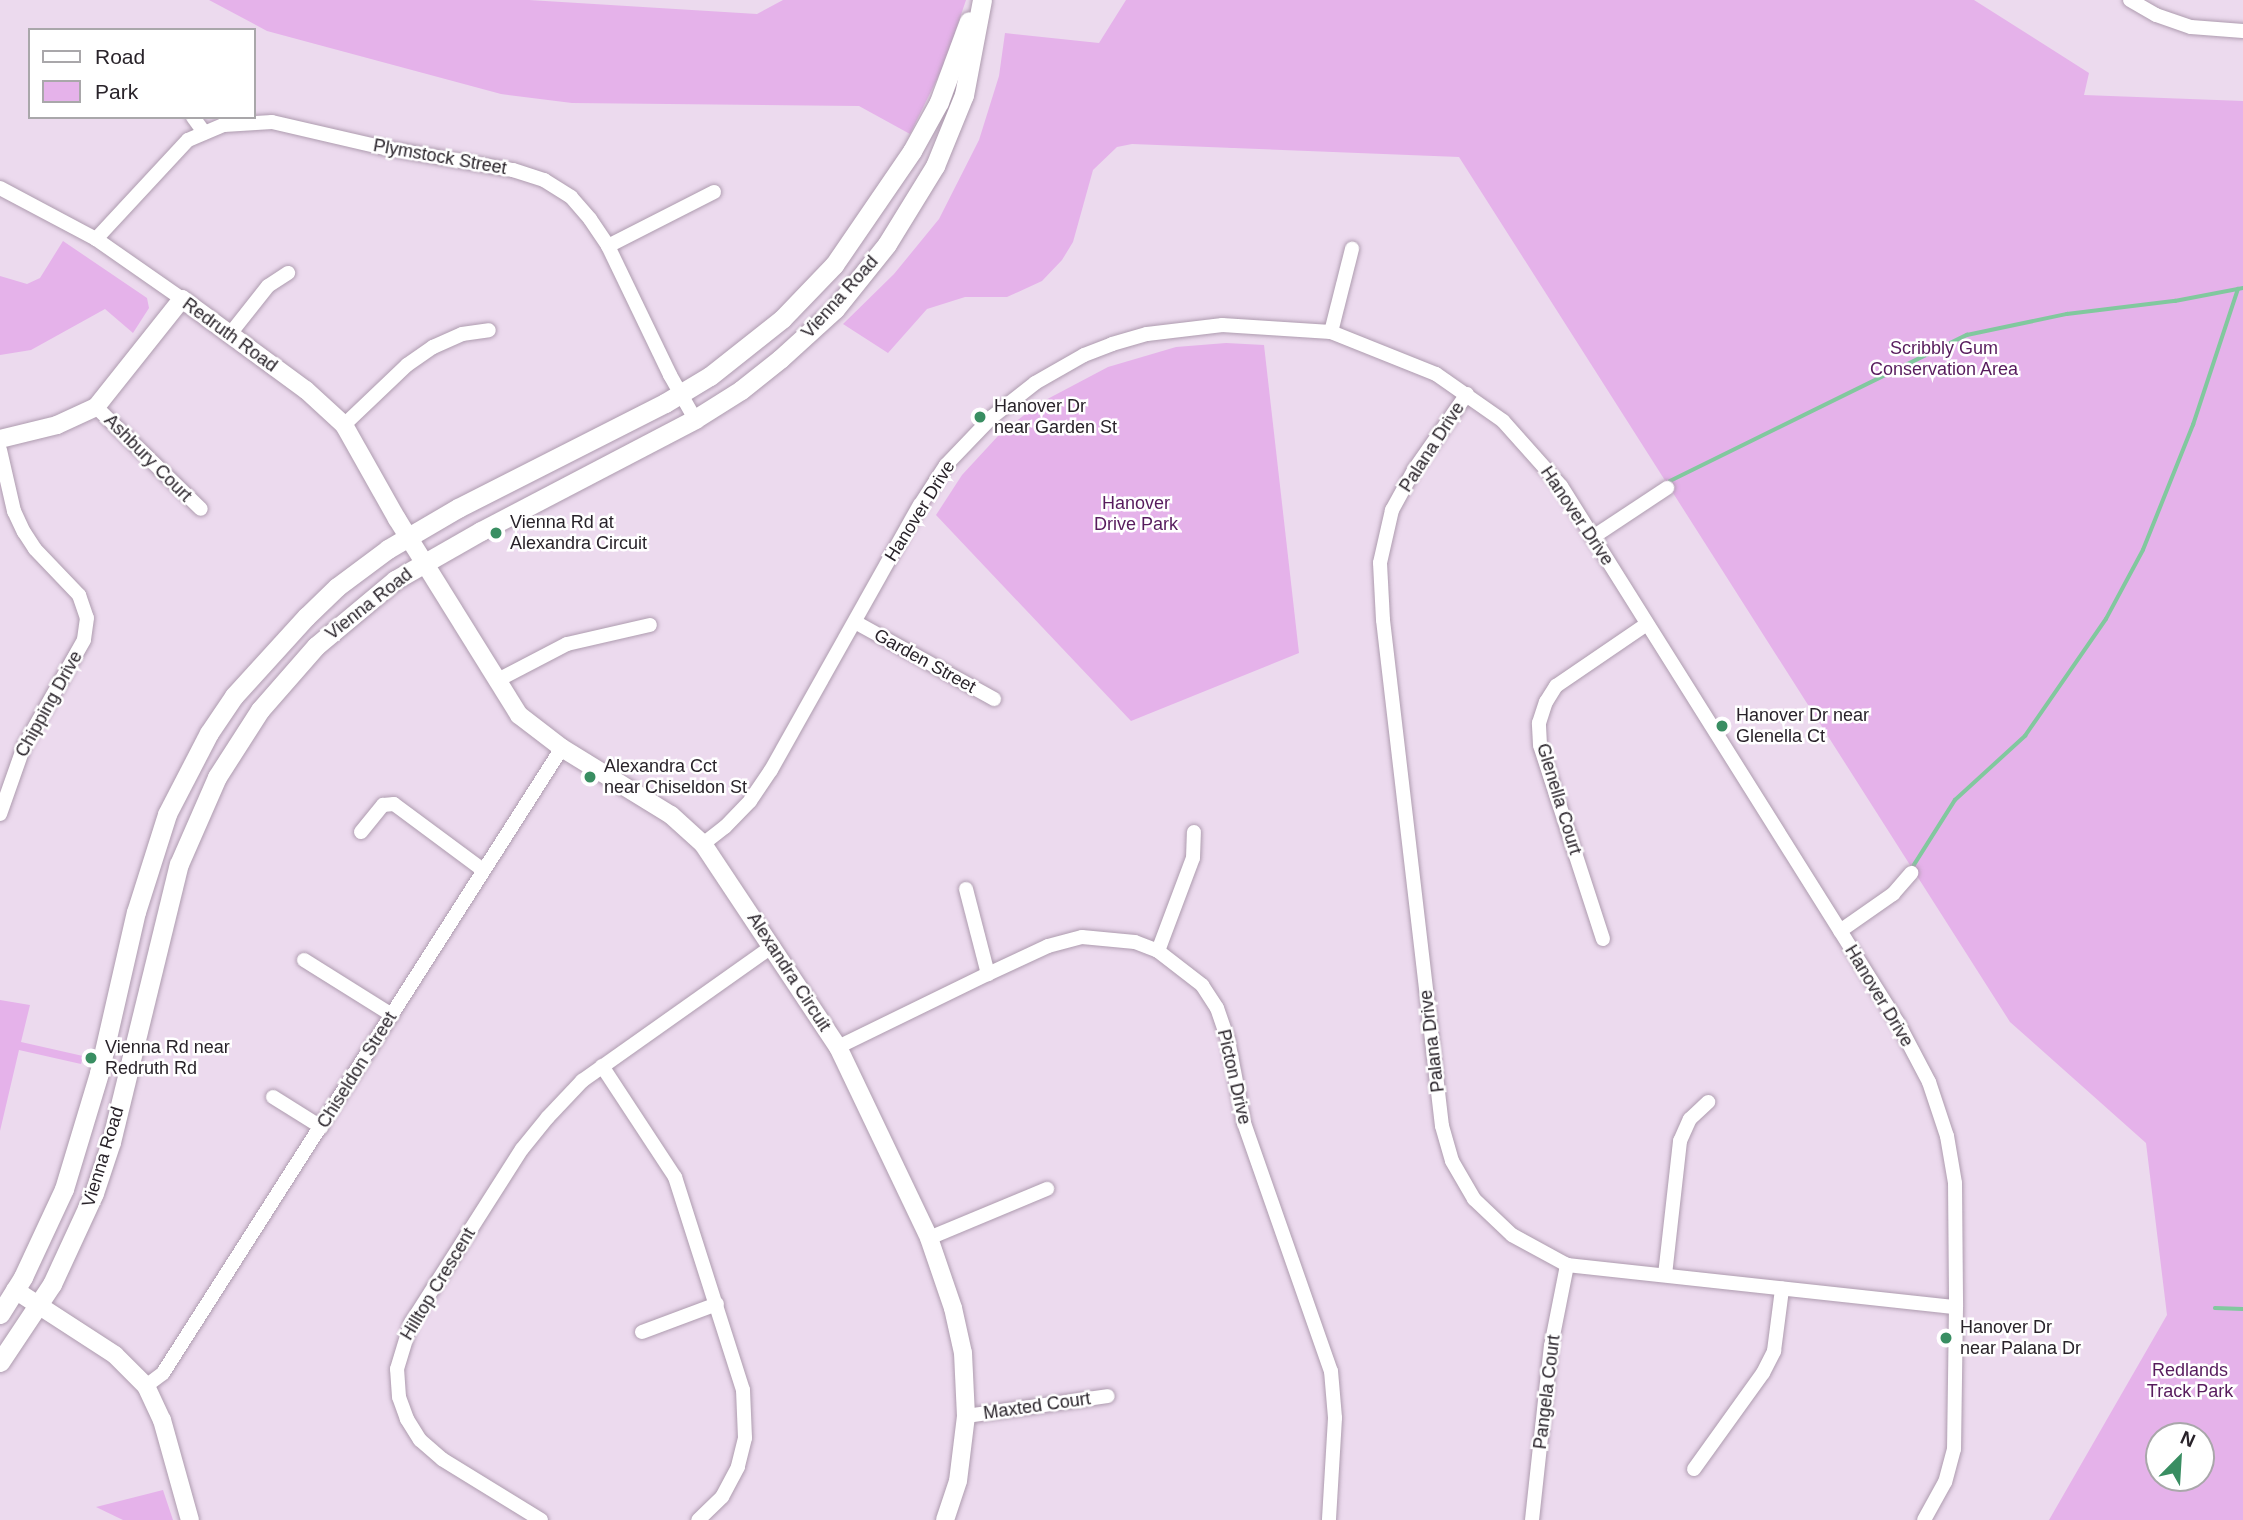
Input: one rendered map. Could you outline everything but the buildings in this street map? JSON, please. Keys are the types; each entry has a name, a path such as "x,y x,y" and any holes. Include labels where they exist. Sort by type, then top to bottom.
{"main road":[{"name":"Vienna Road","path":"0,1314 16,1290 39,1245 68,1178 99,1073 150,862 189,771 234,696 269,655 337,587 408,536 681,394 746,350 782,319 834,265 857,235 928,125 955,64 974,0"},
{"name":"Vienna Road","path":"0,1362 40,1305 94,1193 111,1142 179,864 217,777 260,710 316,646 376,593 424,562 695,419 741,390 825,318 869,268 905,218 935,166 956,116 971,66 982,0"}],"street":[{"path":"2130,0 2156,15 2191,27 2243,31"},
{"path":"194,119 204,132"},
{"name":"Plymstock Street","path":"96,239 188,140 224,125 272,122 386,148 513,170 544,180 571,197 608,246 695,419"},
{"name":"Redruth Road","path":"0,188 96,239 306,390 344,425 408,536"},
{"path":"608,246 714,192"},
{"path":"1331,332 1352,249"},
{"path":"230,334 268,286 288,273"},
{"path":"0,439 57,425 96,407 182,299"},
{"name":"Hanover Drive","path":"703,844 750,801 946,465 992,416 1035,383 1084,355 1112,344 1180,328 1258,325 1331,332 1401,357 1436,374 1503,421 1561,486 1898,1023 1929,1082 1947,1136 1955,1183 1956,1307 1954,1449 1945,1482 1924,1520"},
{"path":"344,425 407,365 433,347 462,334 489,330"},
{"name":"Palana Drive","path":"1467,394 1414,470 1392,510 1380,563 1385,634 1442,1126 1452,1161 1474,1199 1511,1235 1567,1265 1956,1307"},
{"name":"Ashbury Court","path":"96,407 201,509"},
{"name":"Chipping Drive","path":"0,450 14,511 24,532 35,549 79,595 87,618 84,640 24,746 0,814"},
{"path":"1593,537 1667,488"},
{"name":"Alexandra Circuit","path":"408,536 519,715 562,748 671,815 703,844 838,1047 929,1238 953,1308 963,1353 966,1416 958,1481 946,1520"},
{"name":"Garden Street","path":"855,622 994,699"},
{"name":"Glenella Court","path":"1602,939 1540,745 1539,723 1546,702 1556,686 1647,624"},
{"path":"496,681 567,644 650,625"},
{"name":"Chiseldon Street","path":"146,1386 163,1373 562,748"},
{"path":"361,832 383,805 394,804 483,870"},
{"path":"1157,951 1193,858 1194,832"},
{"path":"1840,931 1894,894 1911,873"},
{"path":"967,889 988,974"},
{"name":"Picton Drive","path":"838,1047 1048,946 1082,937 1135,942 1157,951 1182,967 1202,985 1217,1008 1228,1040 1244,1123 1331,1371 1335,1418 1329,1520"},
{"name":"Hilltop Crescent","path":"541,1520 442,1459 420,1440 407,1419 400,1397 397,1369 411,1323 522,1149 582,1081 773,946"},
{"path":"304,960 392,1015"},
{"path":"602,1066 675,1177 743,1390 746,1438 738,1467 722,1497 698,1520"},
{"path":"273,1097 321,1127"},
{"path":"1665,1275 1681,1141 1690,1119 1708,1102"},
{"path":"929,1238 1046,1189"},
{"name":"Pangela Court","path":"1532,1520 1551,1346 1567,1265"},
{"path":"1694,1469 1763,1373 1774,1351 1782,1289"},
{"path":"16,1290 115,1354 146,1386 162,1420 190,1520"},
{"path":"642,1332 717,1304"},
{"name":"Maxted Court","path":"966,1416 1108,1396"}],"green space":[{"path":"209,0 529,0 757,14 783,0 966,0 944,65 910,134 859,106 572,103 501,94 267,31"},
{"name":"Scribbly Gum Conservation Area","path":"1126,0 1974,0 2089,73 2084,95 2243,101 2243,1520 2049,1520 2167,1315 2146,1143 2010,1022 1459,157 1132,144 1117,147 1093,170 1073,242 1062,260 1042,281 1007,297 965,297 927,309 888,353 843,324 894,274 939,219 979,140 999,76 1005,33 1099,43"},
{"path":"63,241 147,298 149,308 133,333 105,309 31,350 0,355 0,276 27,284 40,278"},
{"name":"Hanover Drive Park","path":"1226,343 1264,345 1299,653 1131,721 936,515 962,475 998,436 1038,404 1108,367 1176,347"},
{"path":"0,1000 30,1005 21,1042 83,1056 81,1064 19,1050 0,1131"},
{"path":"163,1490 173,1520 123,1520 96,1507"}],"waterway":[{"path":"1670,481 1967,335 2067,314 2175,301 2243,288"},
{"path":"1912,868 1955,800 2025,736 2106,619 2143,550 2193,425 2238,289"},
{"path":"2215,1308 2243,1309"}],"place":[{"name":"Hanover Dr near Garden St","path":"980,417"},
{"name":"Vienna Rd at Alexandra Circuit","path":"496,533"},
{"name":"Hanover Dr near Glenella Ct","path":"1722,726"},
{"name":"Alexandra Cct near Chiseldon St","path":"590,777"},
{"name":"Vienna Rd near Redruth Rd","path":"91,1058"},
{"name":"Hanover Dr near Palana Dr","path":"1946,1338"}],"park label":[{"name":"Redlands Track Park","path":"2190,1381"}]}
